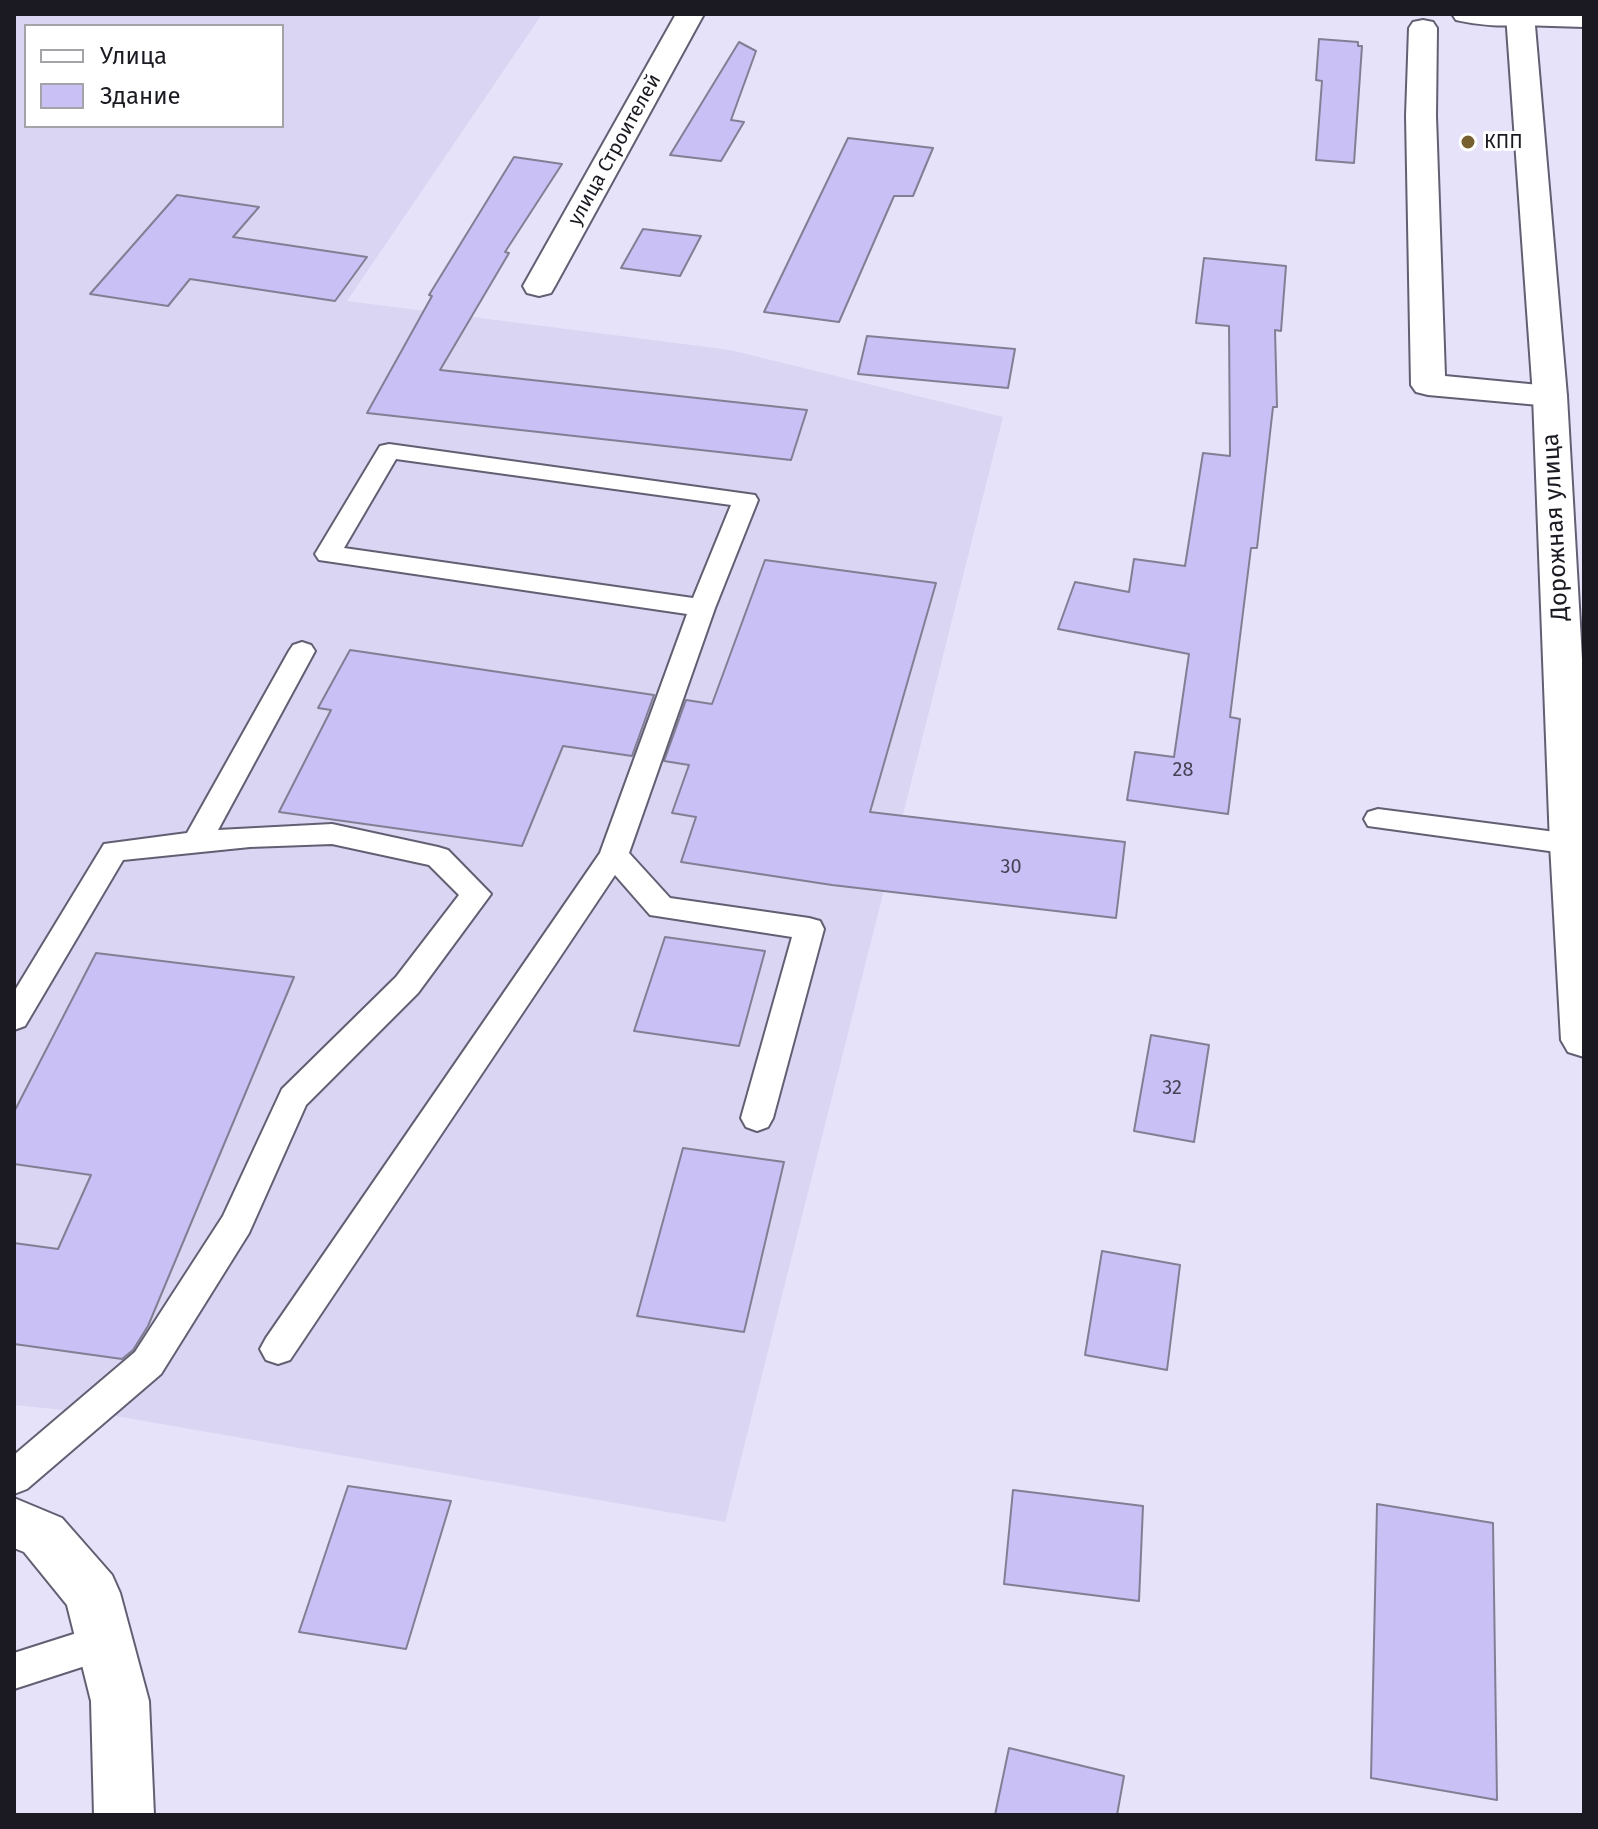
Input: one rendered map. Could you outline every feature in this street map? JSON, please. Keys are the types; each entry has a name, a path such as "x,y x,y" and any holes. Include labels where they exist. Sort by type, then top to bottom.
{"street":[{"name":"улица Строителей","path":"539,286 690,14"},
{"path":"1466,14 1584,19"},
{"name":"Дорожная улица","path":"1520,15 1550,396 1571,844 1584,1040"},
{"path":"1423,28 1421,116 1428,385 1550,396"},
{"path":"14,1523 43,1535 92,1593 120,1701 124,1815"}],"lane":[{"path":"278,1349 614,855 702,608 746,500 389,451 328,554 702,608"},
{"path":"196,843 302,651"},
{"path":"1378,819 1571,844"},
{"path":"14,1018 114,851 332,834 438,857 476,894 407,985 293,1098 237,1223 148,1363 14,1478"},
{"path":"614,855 661,907 809,929 757,1118"},
{"path":"14,1671 105,1642"}],"shaded area":[{"path":"14,14 542,14 347,301 730,350 1003,417 725,1522 104,1414 14,1405"}],"building":[{"path":"1319,39 1358,42 1358,46 1362,46 1354,163 1316,160 1322,81 1316,80"},
{"path":"739,42 756,51 731,120 744,122 721,161 670,155"},
{"path":"848,138 933,148 913,196 894,196 839,322 764,312"},
{"path":"514,157 562,164 505,252 509,253 440,370 807,410 791,460 367,413 432,296 429,295"},
{"path":"177,195 259,207 233,237 367,257 335,301 190,279 168,306 90,294"},
{"path":"643,229 701,236 680,276 621,268"},
{"path":"1204,258 1286,266 1281,331 1275,330 1277,407 1273,407 1257,548 1251,548 1230,717 1240,719 1228,814 1127,800 1135,752 1174,757 1189,654 1058,629 1075,582 1129,592 1134,559 1185,566 1203,453 1230,456 1229,326 1196,323"},
{"path":"867,336 1015,349 1008,388 858,374"},
{"path":"765,560 936,583 870,812 1125,842 1116,918 832,885 681,862 696,817 672,813 689,765 664,761 686,700 712,704"},
{"path":"350,650 654,695 632,756 563,746 522,846 279,812 331,710 318,708"},
{"path":"665,937 765,951 739,1046 634,1031"},
{"path":"96,953 294,977 148,1326 133,1350 122,1359 14,1344 14,1243 58,1249 91,1175 14,1164 14,1112"},
{"path":"1151,1035 1209,1045 1194,1142 1134,1131"},
{"path":"683,1148 784,1162 744,1332 637,1316"},
{"path":"1102,1251 1180,1265 1167,1370 1085,1355"},
{"path":"348,1486 451,1501 406,1649 299,1632"},
{"path":"1013,1490 1143,1506 1139,1601 1004,1584"},
{"path":"1377,1504 1493,1523 1497,1800 1371,1778"},
{"path":"1009,1748 1124,1776 1117,1815 995,1815"}],"place":[{"name":"КПП","path":"1468,142"}]}
